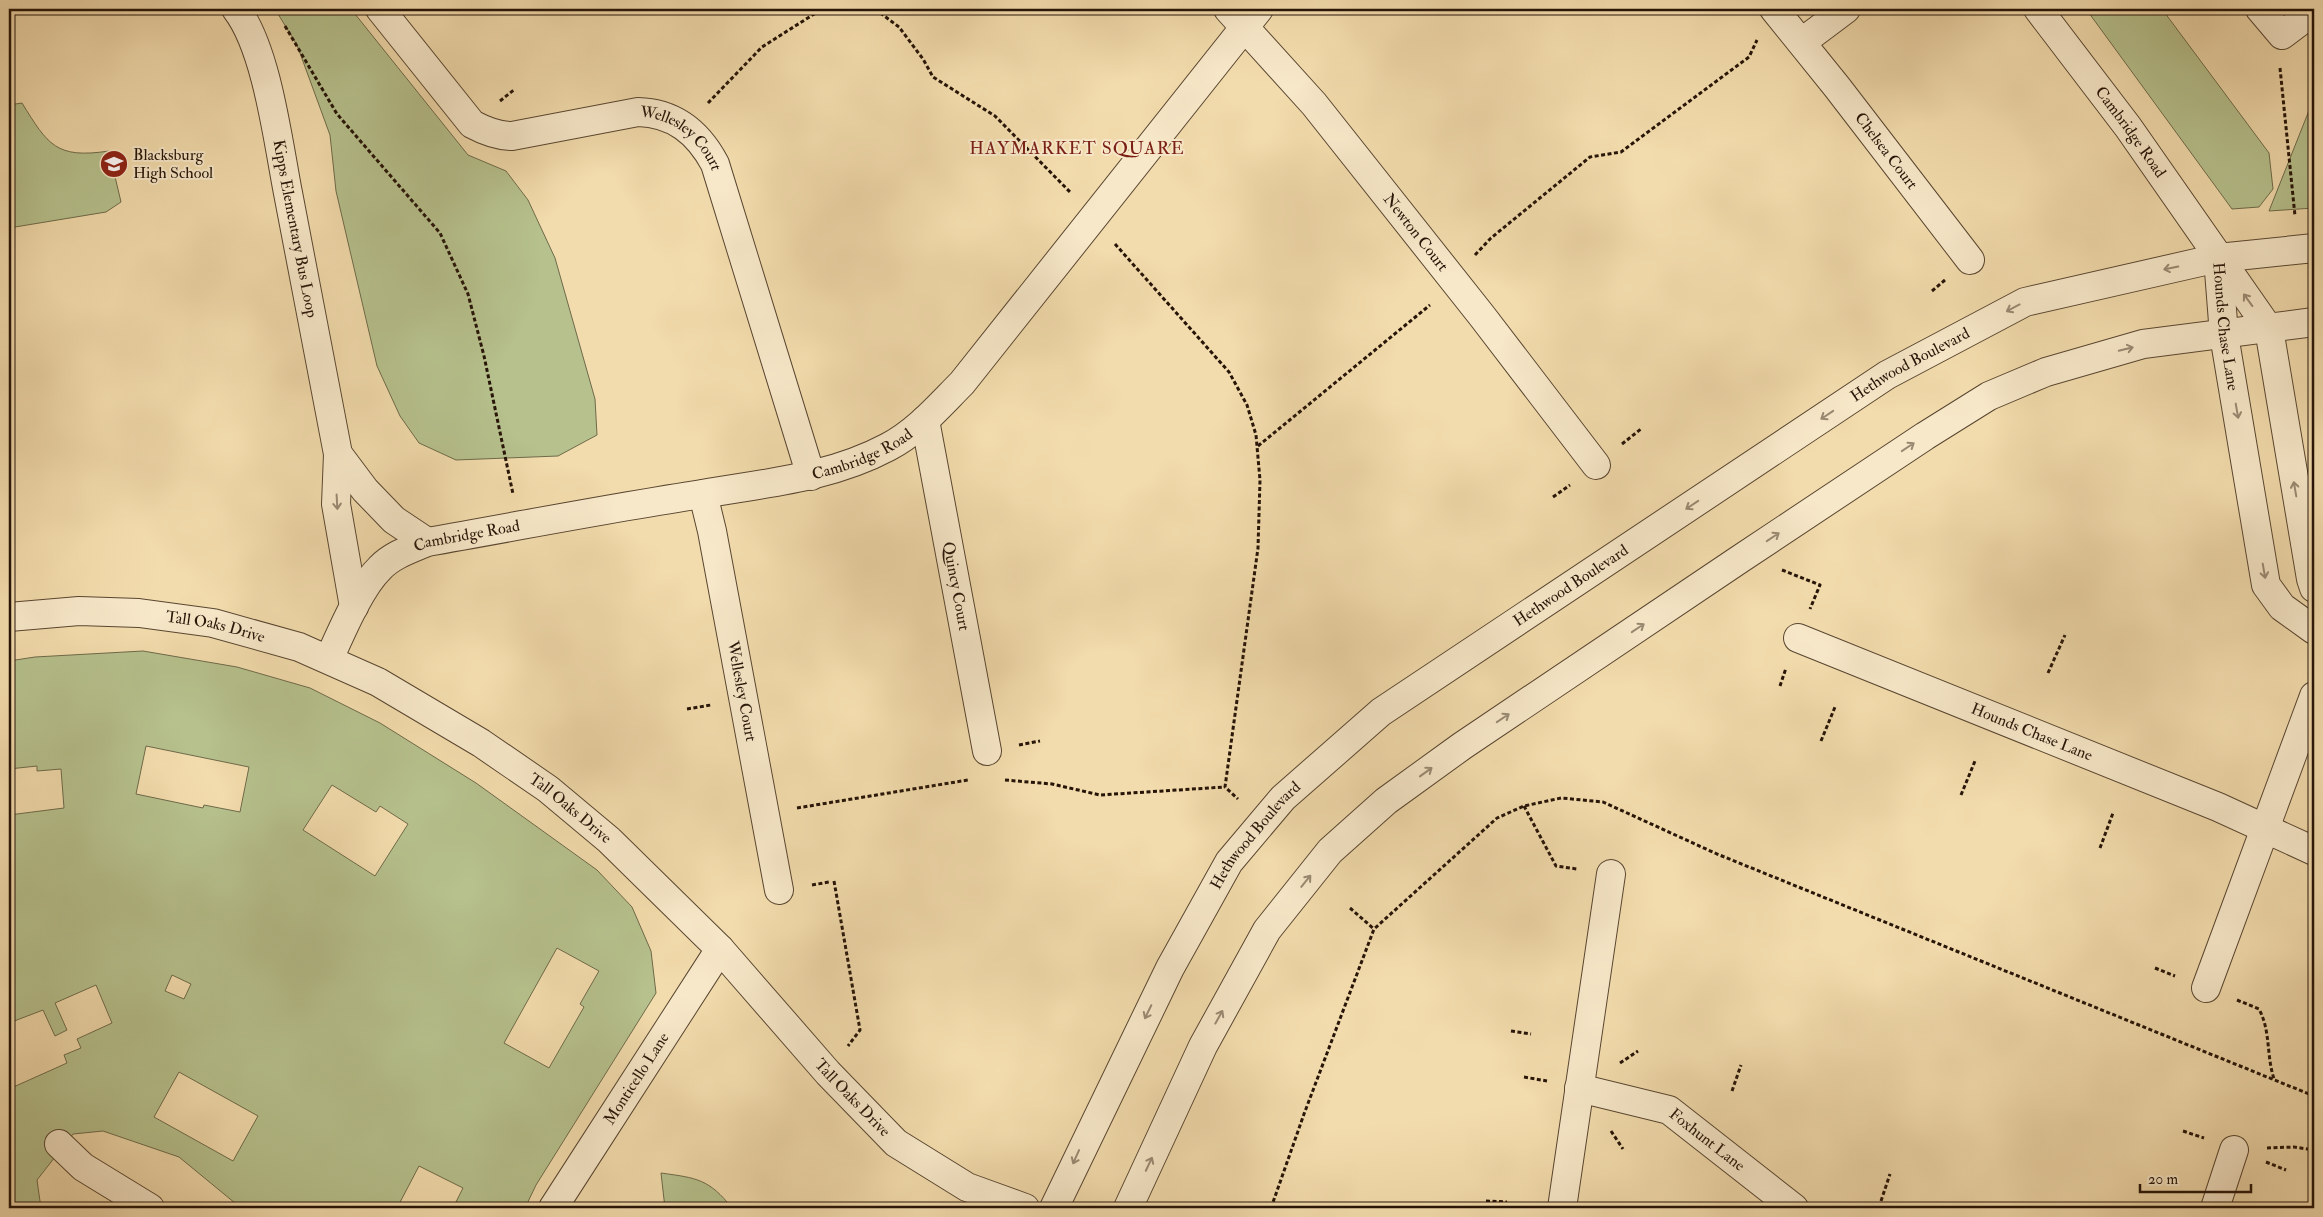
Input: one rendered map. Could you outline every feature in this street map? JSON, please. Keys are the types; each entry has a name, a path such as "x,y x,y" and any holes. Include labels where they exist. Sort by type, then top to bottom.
{"street":[{"name":"Kipps Elementary Bus Loop","path":"236,9 258,52 338,454 336,504 354,607"},
{"name":"Wellesley Court","path":"380,9 472,124 485,131 503,136 512,136 638,112 648,112 680,123 697,137 715,164 811,476"},
{"name":"Chelsea Court","path":"1774,9 1802,42 1970,260"},
{"path":"1802,42 1846,9"},
{"name":"Cambridge Road","path":"2038,9 2128,128 2218,258"},
{"path":"2260,9 2282,35 2314,11"},
{"name":"Cambridge Road","path":"329,659 354,607 379,568 396,556 427,542 811,476 846,466 870,456 913,431 962,383 1244,15"},
{"name":"Newton Court","path":"1244,15 1482,316 1596,465"},
{"name":"Hethwood Boulevard","path":"1054,1208 1170,968 1229,862 1283,798 1381,712 1887,375 2025,302 2218,258 2314,248"},
{"name":"Hounds Chase Lane","path":"2218,258 2269,329 2314,588"},
{"name":"Hounds Chase Lane","path":"2218,258 2224,335 2266,585 2282,607 2314,630"},
{"path":"1128,1208 1203,1046 1267,930 1330,851 1386,801 1462,746 1748,553 1988,396 2078,361 2143,344 2314,322"},
{"name":"Quincy Court","path":"925,420 987,751"},
{"name":"Kipps Elementary Bus Loop","path":"338,454 365,490 394,520 427,542"},
{"name":"Wellesley Court","path":"702,494 711,525 780,890"},
{"name":"Tall Oaks Drive","path":"9,617 79,610 139,613 242,630 299,647 378,682 473,739 548,789 615,846 720,949 828,1073 896,1143 968,1187 1025,1208"},
{"name":"Hounds Chase Lane","path":"1798,638 2209,804 2314,851"},
{"path":"2206,988 2314,696"},
{"path":"1562,1208 1611,874"},
{"name":"Monticello Lane","path":"552,1208 720,949"},
{"name":"Foxhunt Lane","path":"1580,1088 1669,1110 1794,1208"},
{"path":"59,1144 83,1167 150,1208"},
{"path":"2215,1208 2234,1150"}],"path":[{"path":"706,106 762,47 822,9"},
{"path":"875,9 899,27 923,59 933,78 995,116 1073,195"},
{"path":"285,25 337,114 440,233 468,294 484,356 513,495"},
{"path":"1472,260 1490,238 1590,157 1621,152 1748,57 1759,36"},
{"path":"2280,79 2296,224"},
{"path":"1113,242 1229,372 1247,405 1258,446 1260,498 1258,548 1225,787"},
{"path":"1258,446 1436,299"},
{"path":"1782,570 1820,585"},
{"path":"2048,673 2065,635"},
{"path":"1821,741 1835,707"},
{"path":"1961,795 1976,761"},
{"path":"1000,779 1052,784 1100,795 1225,787 1238,799"},
{"path":"815,805 974,780"},
{"path":"1271,1208 1304,1114 1374,930 1497,818 1524,806 1561,798 1603,802 1717,854 2314,1096"},
{"path":"1524,806 1556,866"},
{"path":"2100,848 2113,813"},
{"path":"834,881 860,1030"},
{"path":"1350,908 1374,930"},
{"path":"2259,1009 2267,1023 2269,1062 2274,1079"},
{"path":"1511,1031 1530,1034"},
{"path":"1732,1091 1741,1065"},
{"path":"1524,1077 1551,1082"},
{"path":"2234,1150 2294,1147 2314,1150"},
{"path":"1881,1201 1890,1174"},
{"path":"1486,1201 1507,1202"}],"green space":[{"path":"275,9 351,9 468,155 506,171 528,200 555,258 595,399 597,435 558,456 456,460 419,443 400,416 377,366 336,191 330,135 297,45"},
{"path":"2086,9 2162,9 2269,153 2273,189 2259,207 2232,209"},
{"path":"2314,98 2314,208 2269,211"},
{"path":"22,103 39,129 55,146 77,153 109,151 121,202 106,212 9,228 9,105"},
{"path":"143,651 237,667 310,688 380,723 476,783 597,870 632,907 651,951 656,993 536,1185 525,1208 453,1208 463,1188 419,1166 397,1208 241,1208 179,1157 103,1131 73,1134 37,1180 41,1208 9,1208 9,1104 14,1101 9,1089 67,1063 64,1055 81,1048 77,1039 112,1023 96,985 55,1003 67,1030 55,1036 43,1010 9,1023 9,815 64,808 61,769 37,771 37,766 9,769 9,661 35,657","holes":["146,746 249,767 240,812 204,805 203,808 136,794","332,785 376,812 380,806 408,824 375,876 303,830","557,948 599,971 580,1004 584,1007 549,1068 504,1043","172,975 191,984 184,999 165,991","179,1072 258,1116 233,1161 154,1117"]},
{"path":"661,1173 684,1176 701,1182 716,1191 732,1208 665,1208"}],"place":[{"name":"Blacksburg High School","path":"114,164"}],"district":[{"name":"HAYMARKET SQUARE","path":"1077,148"}]}
